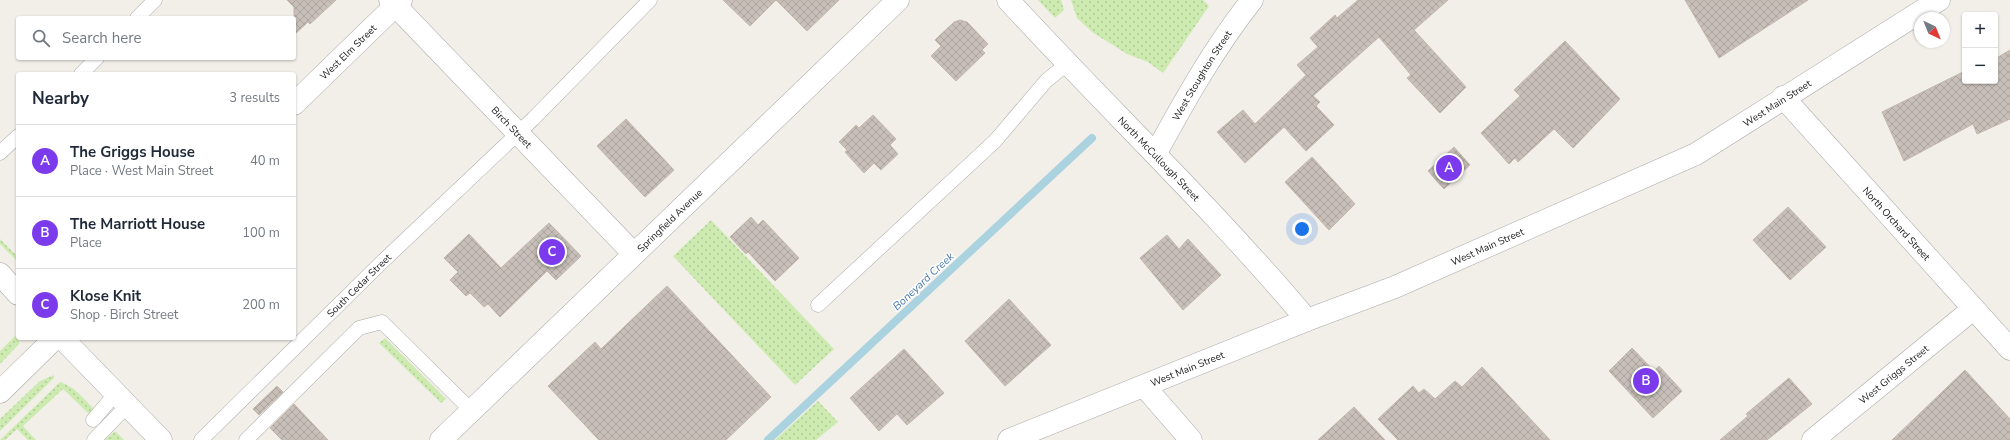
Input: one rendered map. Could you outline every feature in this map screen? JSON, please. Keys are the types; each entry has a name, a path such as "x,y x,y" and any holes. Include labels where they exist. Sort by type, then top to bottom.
{"street":[{"name":"Springfield Avenue","path":"440,440 898,0"},
{"name":"North McCullough Street","path":"1008,0 1156,153 1269,274 1307,320"},
{"name":"West Stoughton Street","path":"1156,153 1204,68 1232,25 1252,0"},
{"name":"West Main Street","path":"1010,440 1307,320 1395,287 1696,154 1939,0"},
{"name":"Birch Street","path":"396,2 518,133 634,254"},
{"name":"West Elm Street","path":"296,102 396,2"},
{"name":"North Orchard Street","path":"1784,97 2010,349"},
{"path":"0,274 16,292"},
{"name":"West Griggs Street","path":"1813,440 1973,309"},
{"path":"0,392 53,340"},
{"path":"64,340 161,440"},
{"path":"1144,386 1191,440"}],"lane":[{"path":"139,16 155,0"},
{"name":"South Cedar Street","path":"201,440 382,262 518,133 650,0"},
{"path":"83,72 95,60"},
{"path":"818,305 994,141 1046,81 1068,63"},
{"path":"0,153 16,138"},
{"path":"246,440 359,328 382,322 471,410"},
{"path":"93,420 122,399"},
{"path":"98,436 122,399"}],"green space":[{"path":"1038,0 1061,0 1064,10 1055,18"},
{"path":"1071,0 1203,0 1209,6 1163,73 1148,62 1127,54 1092,32 1077,18"},
{"path":"711,220 834,349 795,385 673,256"},
{"path":"0,239 16,255 16,260 0,244"},
{"path":"15,336 16,340 19,340 19,344 0,364 0,351"},
{"path":"385,338 446,399 441,403 379,343"},
{"path":"54,375 54,378 0,431 0,419 40,381"},
{"path":"60,382 74,389 93,408 89,414 63,389 23,426 36,440 28,440 17,429 5,440 0,440"},
{"path":"818,401 838,422 816,440 775,440"},
{"path":"116,432 124,440 105,440"}],"building":[{"path":"287,0 336,0 310,24 308,22 296,33 296,16 294,16 294,7"},
{"path":"723,0 776,0 750,26"},
{"path":"776,0 839,0 807,31"},
{"path":"1358,0 1448,0 1414,30 1466,87 1440,113 1407,78 1411,75 1379,37 1313,96 1320,102 1316,106 1334,125 1306,151 1284,127 1245,163 1217,132 1243,110 1255,124 1306,75 1297,65 1318,47 1310,38 1335,15 1337,18"},
{"path":"1685,0 1808,0 1719,58"},
{"path":"960,20 967,22 988,44 982,50 985,53 956,81 931,56 941,46 935,40 954,22"},
{"path":"1565,41 1620,99 1573,148 1554,129 1518,162 1515,158 1509,164 1481,133 1520,96 1514,90"},
{"path":"2010,50 2010,119 1977,134 1973,124 1904,161 1882,112 1962,72 1962,84 1998,84 1998,57"},
{"path":"873,115 896,139 890,145 898,154 881,170 874,163 864,173 845,152 847,150 839,142 856,125 859,128"},
{"path":"626,119 674,170 645,197 597,146"},
{"path":"1454,147 1470,165 1444,189 1428,171"},
{"path":"1312,157 1355,204 1329,230 1285,182"},
{"path":"1788,207 1826,247 1790,280 1753,240"},
{"path":"751,217 758,225 763,220 799,258 775,281 748,252 746,254 730,237"},
{"path":"549,223 581,256 556,280 547,271 500,317 488,304 484,307 470,293 466,296 450,280 458,272 444,258 469,234 501,268"},
{"path":"1167,235 1179,249 1188,239 1221,275 1183,310 1140,258"},
{"path":"667,286 771,397 726,440 599,440 548,386 595,342 601,349"},
{"path":"1009,299 1051,345 1005,386 965,341"},
{"path":"1632,348 1654,371 1659,366 1682,391 1653,418 1609,371"},
{"path":"904,349 944,393 907,425 897,414 879,431 850,398"},
{"path":"1482,367 1550,440 1398,440 1378,419 1413,386 1419,393 1424,389 1435,399 1455,381 1462,387"},
{"path":"1965,370 2010,419 2010,440 1892,440"},
{"path":"1789,378 1812,404 1767,440 1720,440 1748,416 1746,414"},
{"path":"277,386 283,392 259,415 253,409"},
{"path":"294,404 328,440 282,440 270,428"},
{"path":"1354,407 1385,440 1318,440"}],"waterway":[{"name":"Boneyard Creek","path":"768,440 1092,138"}],"place":[{"name":"The Griggs House","path":"1449,168"},
{"name":"Klose Knit","path":"552,252"},
{"name":"The Marriott House","path":"1646,381"}]}
